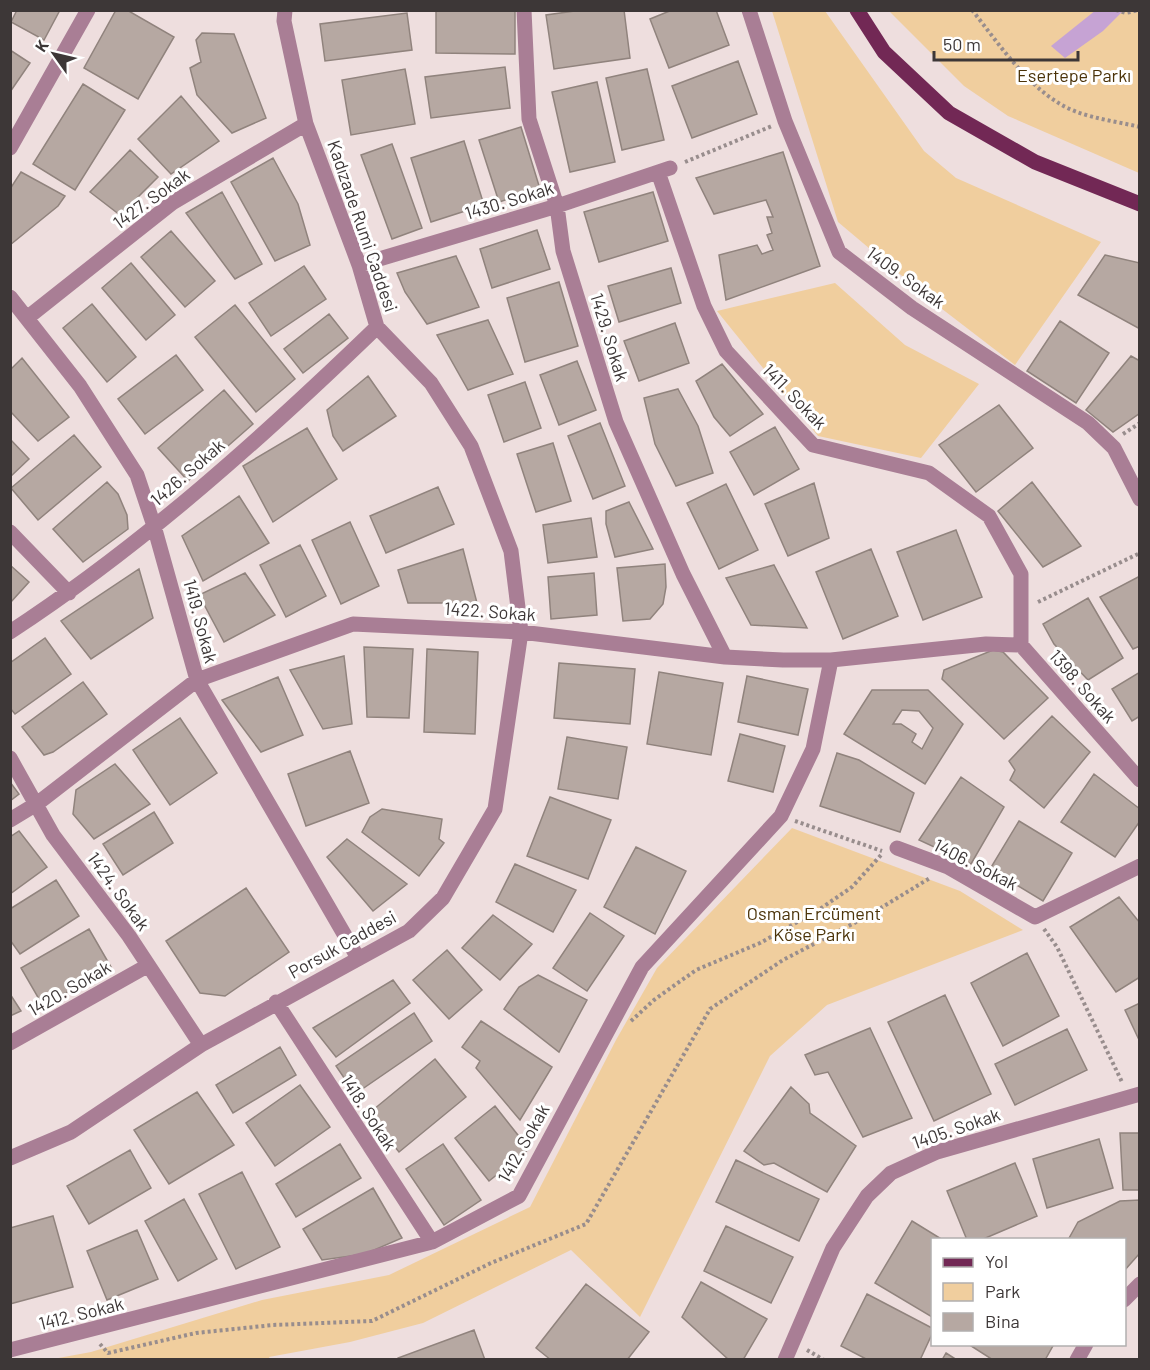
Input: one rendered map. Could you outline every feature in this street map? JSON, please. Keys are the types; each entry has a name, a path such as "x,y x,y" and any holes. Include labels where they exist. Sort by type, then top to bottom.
{"main road":[{"path":"857,10 884,52 949,113 1035,162 1140,204"}],"street":[{"path":"10,148 88,10"},
{"name":"Kadızade Rumi Caddesi","path":"285,10 284,21 306,124 359,265 377,327 430,383 471,446 511,551 521,632"},
{"name":"1429. Sokak","path":"524,10 529,119 557,206 563,251 616,422 683,574 725,657"},
{"name":"1409. Sokak","path":"749,10 785,121 839,252 912,308 1088,423 1114,448 1140,499"},
{"name":"1427. Sokak","path":"27,318 172,203 306,124"},
{"name":"1430. Sokak","path":"359,265 557,206 664,170"},
{"name":"1411. Sokak","path":"664,170 704,306 726,351 813,445 930,472 989,516 1021,574 1021,645"},
{"name":"1419. Sokak","path":"10,297 80,386 137,475 154,526 197,680 358,958"},
{"name":"1426. Sokak","path":"10,632 69,593 154,526 328,374 377,327"},
{"path":"10,532 69,593"},
{"name":"1422. Sokak","path":"10,820 38,803 197,680 353,624 521,632 725,657 831,660 986,644 1021,645"},
{"name":"Porsuk Caddesi","path":"10,1158 71,1132 201,1045 409,931 442,898 495,809 521,632"},
{"name":"1398. Sokak","path":"1021,645 1140,780"},
{"name":"1412. Sokak","path":"10,1350 432,1242 519,1196 642,966 780,816 813,749 831,660"},
{"name":"1424. Sokak","path":"10,758 38,803 53,835 129,936 201,1045"},
{"name":"1406. Sokak","path":"891,850 948,867 1035,917"},
{"path":"1035,917 1140,866"},
{"name":"1420. Sokak","path":"10,1043 147,966"},
{"name":"1418. Sokak","path":"276,1002 432,1242"},
{"name":"1405. Sokak","path":"785,1359 833,1248 867,1196 891,1173 937,1152 1134,1095"},
{"path":"1126,1299 1140,1284"},
{"path":"1077,1359 1085,1346"}],"path":[{"path":"972,10 1021,71 1047,94 1076,112 1140,127"},
{"path":"1116,10 1126,13 1139,10"},
{"path":"664,170 785,121"},
{"path":"1021,610 1140,553"},
{"path":"629,1022 637,1018 654,1000 696,970 760,943 826,905 852,887 891,850 780,816"},
{"path":"1035,917 1057,947 1134,1095"}],"green space":[{"path":"772,11 825,11 924,151 956,178 1101,242 1015,365 933,302 838,222"},
{"name":"Esertepe Parkı","path":"889,11 1139,11 1139,173 1008,116 964,86"},
{"path":"835,283 905,345 979,384 921,458 818,436 717,311"},
{"name":"Osman Ercüment Köse Parkı","path":"792,828 960,891 1023,930 827,1005 770,1056 640,1317 571,1250 423,1323 350,1342 269,1357 270,1359 53,1359 91,1352 262,1300 389,1275 530,1207 616,1040 657,968"}],"shaded area":[{"path":"1096,10 1123,11 1103,31 1065,58 1051,46"}],"building":[{"path":"17,10 60,10 44,40 11,22"},
{"path":"116,10 127,10 174,37 138,99 84,68"},
{"path":"582,10 624,10 630,58 554,69 546,15"},
{"path":"672,10 716,10 729,45 669,68 650,19"},
{"path":"436,11 515,11 515,54 436,53"},
{"path":"407,13 412,50 325,61 320,24"},
{"path":"202,33 234,34 266,118 232,133 197,95 190,68 201,62 196,40"},
{"path":"10,50 30,63 10,92"},
{"path":"738,61 757,114 692,138 672,86"},
{"path":"505,67 510,108 431,118 425,77"},
{"path":"405,69 415,124 351,135 342,80"},
{"path":"647,69 664,140 622,150 606,78"},
{"path":"597,82 615,162 570,172 552,92"},
{"path":"83,84 125,110 75,190 33,164"},
{"path":"181,96 219,141 171,174 138,139"},
{"path":"521,127 540,189 499,202 479,140"},
{"path":"464,141 484,205 431,222 411,158"},
{"path":"392,144 422,228 392,239 361,155"},
{"path":"130,150 158,177 120,215 90,192"},
{"path":"783,152 820,266 726,300 719,255 757,245 762,254 773,250 767,235 772,233 767,217 773,217 766,200 714,214 696,178"},
{"path":"273,158 298,204 310,245 275,261 231,182"},
{"path":"21,172 65,196 58,206 10,245 10,189"},
{"path":"222,192 262,264 235,279 186,213"},
{"path":"653,192 668,241 599,262 584,212"},
{"path":"537,230 550,269 492,288 480,249"},
{"path":"171,231 215,281 185,307 141,257"},
{"path":"1105,255 1140,263 1140,329 1078,295"},
{"path":"456,256 479,307 427,324 405,292 397,273"},
{"path":"131,263 175,315 146,340 102,288"},
{"path":"304,266 326,299 271,336 249,303"},
{"path":"671,268 681,303 619,322 608,286"},
{"path":"559,282 578,346 525,362 507,298"},
{"path":"92,304 136,357 107,382 63,328"},
{"path":"235,305 295,379 256,412 195,337"},
{"path":"329,314 348,338 303,373 284,349"},
{"path":"488,320 513,374 468,390 437,335"},
{"path":"1060,321 1109,353 1076,403 1027,371"},
{"path":"675,323 689,363 639,381 624,341"},
{"path":"176,355 203,390 145,434 118,399"},
{"path":"1131,356 1140,361 1140,413 1113,432 1086,410"},
{"path":"22,358 69,417 38,441 10,411 10,370"},
{"path":"577,361 596,410 559,425 540,375"},
{"path":"722,364 763,414 730,436 714,417 696,381"},
{"path":"368,376 396,416 343,451 333,436 327,410"},
{"path":"525,382 541,428 504,442 488,395"},
{"path":"678,389 698,426 713,473 676,486 655,444 644,398"},
{"path":"224,390 253,424 188,481 158,448"},
{"path":"999,405 1033,448 976,492 939,445"},
{"path":"600,423 625,486 593,499 568,436"},
{"path":"775,427 799,469 754,495 730,452"},
{"path":"307,428 337,479 273,522 243,466"},
{"path":"74,435 101,467 38,520 11,488"},
{"path":"10,439 29,459 10,477"},
{"path":"553,443 571,501 536,512 517,454"},
{"path":"107,482 118,494 127,515 128,529 83,562 53,529"},
{"path":"1032,482 1081,546 1043,567 998,511"},
{"path":"814,483 829,538 788,556 765,504"},
{"path":"726,484 758,550 719,569 687,503"},
{"path":"438,487 454,524 386,553 370,516"},
{"path":"239,496 269,543 203,581 182,536"},
{"path":"629,502 653,549 615,557 606,524 606,511"},
{"path":"591,518 597,557 548,563 543,525"},
{"path":"350,522 379,586 341,604 312,540"},
{"path":"956,530 982,597 923,620 897,552"},
{"path":"300,545 326,596 286,617 260,565"},
{"path":"463,549 477,603 408,603 398,570"},
{"path":"871,549 898,616 843,639 816,572"},
{"path":"665,564 666,587 663,604 650,619 623,621 617,568"},
{"path":"10,565 29,582 10,603"},
{"path":"774,565 807,628 751,625 726,578"},
{"path":"139,569 153,618 91,659 61,621"},
{"path":"245,573 275,615 224,642 199,595"},
{"path":"594,573 597,615 551,619 548,577"},
{"path":"1140,576 1140,646 1133,649 1100,597"},
{"path":"1088,598 1123,658 1088,680 1054,644 1043,624"},
{"path":"45,638 71,674 15,714 10,708 10,663"},
{"path":"364,647 413,649 409,718 367,717"},
{"path":"427,649 478,652 475,734 424,732"},
{"path":"993,650 1003,652 1048,698 1004,739 942,679 944,670"},
{"path":"344,656 352,724 323,729 290,670"},
{"path":"559,663 635,669 630,724 554,718"},
{"path":"659,672 723,683 711,755 647,744"},
{"path":"1140,672 1140,716 1132,721 1112,689"},
{"path":"747,676 808,689 798,735 738,722"},
{"path":"278,677 303,735 261,752 222,700"},
{"path":"83,682 107,714 53,752 44,755 22,727"},
{"path":"872,690 928,690 963,724 925,784 844,734","holes":["902,710 919,711 933,728 922,749 912,742 916,734 901,724 893,724"]},
{"path":"1052,716 1090,752 1044,808 1010,780 1015,770 1009,761"},
{"path":"180,718 217,773 170,805 133,750"},
{"path":"740,734 785,746 773,792 728,781"},
{"path":"567,737 627,747 618,799 558,789"},
{"path":"350,751 369,803 306,826 288,774"},
{"path":"837,753 859,760 914,793 900,832 820,806"},
{"path":"115,764 150,804 94,839 73,814 76,790"},
{"path":"1094,774 1140,809 1140,821 1115,857 1061,822"},
{"path":"961,777 1004,807 971,864 919,840"},
{"path":"10,782 19,794 10,801"},
{"path":"550,797 611,820 588,879 527,856"},
{"path":"382,809 442,819 439,839 444,843 419,876 362,832 370,817"},
{"path":"154,812 173,843 123,875 103,844"},
{"path":"1019,821 1072,853 1043,901 990,869"},
{"path":"19,831 47,867 10,894 10,837"},
{"path":"347,839 407,884 373,911 327,857"},
{"path":"636,847 686,871 655,934 604,907"},
{"path":"515,864 576,890 553,932 496,902"},
{"path":"56,880 79,916 20,954 10,940 10,909"},
{"path":"246,888 289,952 225,996 200,993 166,941"},
{"path":"1119,897 1140,923 1140,977 1116,992 1070,927"},
{"path":"590,913 624,936 587,991 553,968"},
{"path":"493,915 532,944 500,980 462,948"},
{"path":"89,929 111,967 43,1006 21,968"},
{"path":"447,950 482,990 449,1019 413,980"},
{"path":"1027,953 1059,1016 1003,1046 971,983"},
{"path":"538,975 587,1000 559,1052 504,1009 519,987"},
{"path":"393,980 410,1003 336,1057 313,1028"},
{"path":"10,994 21,1011 10,1016"},
{"path":"945,995 991,1094 934,1121 888,1022"},
{"path":"1140,1003 1140,1042 1125,1010"},
{"path":"414,1013 432,1041 355,1094 336,1066"},
{"path":"481,1021 552,1067 520,1120 476,1068 480,1061 462,1047"},
{"path":"870,1028 912,1118 863,1137 828,1072 815,1075 805,1055"},
{"path":"1067,1029 1087,1070 1015,1105 995,1064"},
{"path":"280,1047 296,1075 233,1113 216,1085"},
{"path":"435,1059 466,1097 399,1152 368,1114"},
{"path":"300,1085 330,1127 275,1166 246,1123"},
{"path":"791,1087 809,1104 810,1113 856,1146 827,1192 774,1163 764,1165 744,1151"},
{"path":"197,1092 234,1145 169,1184 134,1130"},
{"path":"495,1106 529,1149 489,1181 455,1138"},
{"path":"1120,1133 1140,1133 1140,1190 1123,1190"},
{"path":"1099,1139 1113,1188 1047,1208 1033,1159"},
{"path":"340,1144 361,1178 296,1217 276,1184"},
{"path":"443,1144 481,1200 444,1225 406,1169"},
{"path":"130,1150 151,1188 89,1224 67,1186"},
{"path":"736,1160 819,1199 799,1241 716,1202"},
{"path":"1015,1163 1037,1216 986,1238 966,1238 947,1191"},
{"path":"242,1172 280,1247 236,1269 199,1194"},
{"path":"373,1188 402,1238 365,1254 322,1260 303,1229"},
{"path":"184,1199 217,1259 178,1281 145,1221"},
{"path":"1140,1200 1140,1253 1126,1269 1126,1238 1069,1238 1078,1222 1120,1201"},
{"path":"53,1216 73,1287 10,1304 10,1228"},
{"path":"912,1221 940,1238 931,1238 931,1316 875,1283"},
{"path":"726,1226 793,1257 771,1303 704,1271"},
{"path":"137,1230 158,1279 107,1300 87,1251"},
{"path":"701,1282 767,1319 743,1360 729,1360 682,1317"},
{"path":"586,1284 649,1332 627,1360 551,1360 536,1348"},
{"path":"867,1294 931,1327 931,1336 920,1360 868,1360 841,1346"},
{"path":"474,1330 485,1360 398,1360 398,1358"},
{"path":"971,1346 1053,1346 1045,1360 993,1360"},
{"path":"946,1353 957,1360 942,1360"}]}
